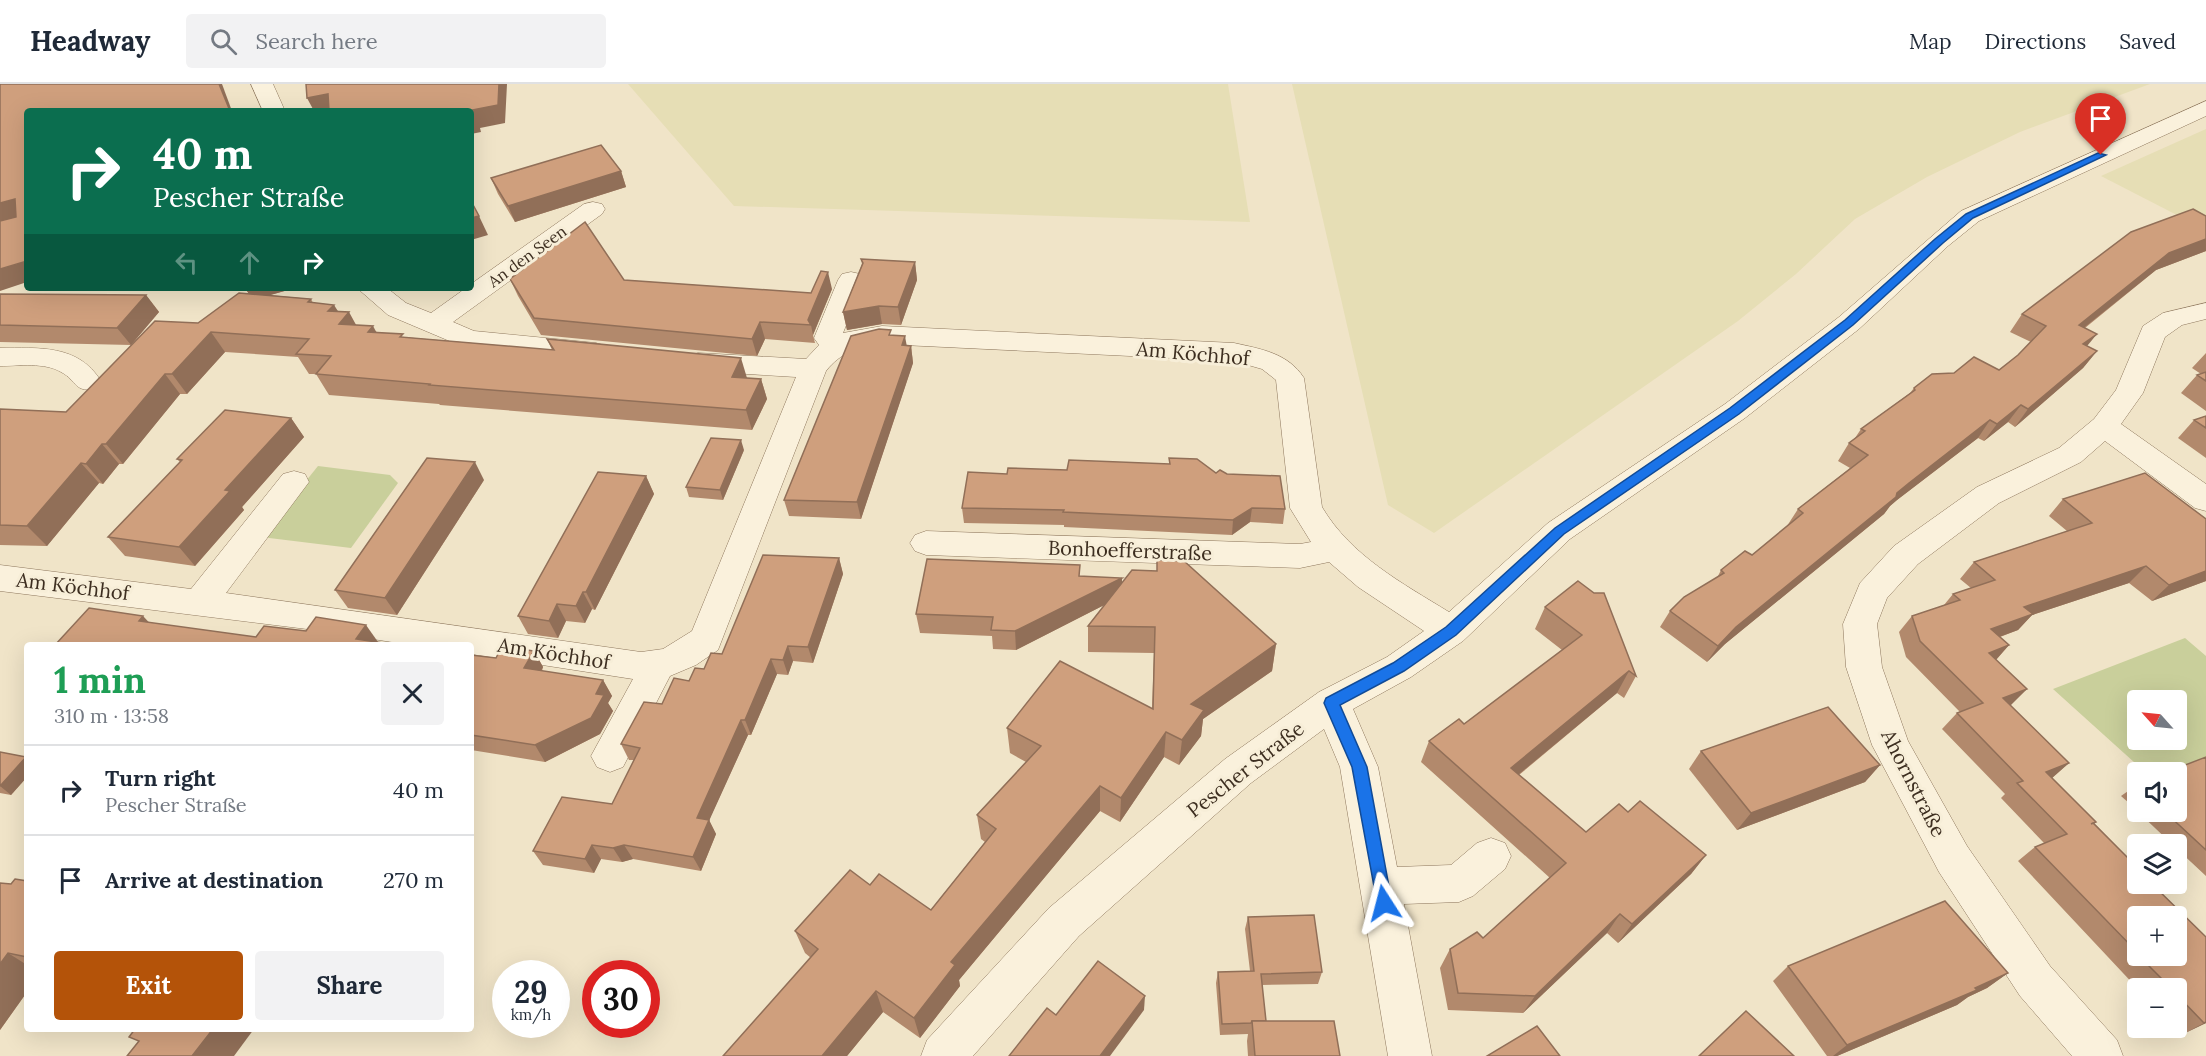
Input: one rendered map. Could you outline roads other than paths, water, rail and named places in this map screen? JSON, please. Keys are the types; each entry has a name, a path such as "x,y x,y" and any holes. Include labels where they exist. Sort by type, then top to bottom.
{"street":[{"path":"262,84 273,108"},
{"name":"Pescher Straße","path":"943,1056 1064,922 1238,771 1332,703 1399,667 1451,631 1559,531 1735,411 1849,323 1939,241 1970,216 2206,108"},
{"name":"An den Seen","path":"432,324 593,209"},
{"path":"837,345 828,338 851,280"},
{"path":"374,291 397,309 469,339 619,354"},
{"name":"Ahornstraße","path":"2100,1056 2035,981 1953,859 1891,745 1864,667 1860,624 1872,592 1906,555 1988,495 2070,455 2104,426 2129,393 2153,332 2173,319 2206,310"},
{"name":"Am Köchhof","path":"0,578 315,616 657,667 680,658 706,640 813,369 822,357 837,345 853,339 882,335 1234,352 1267,360 1283,368 1290,378 1306,508 1316,528 1334,549 1358,568 1451,631"},
{"path":"0,357 61,360 81,371 87,381"},
{"path":"678,360 748,367 813,369"},
{"path":"2104,426 2206,500"},
{"path":"200,602 294,482"},
{"name":"Bonhoefferstraße","path":"926,543 1300,556 1334,549"},
{"path":"610,756 657,667"},
{"path":"1332,703 1359,767 1410,1056"},
{"path":"1381,886 1459,883 1491,856"}]}
